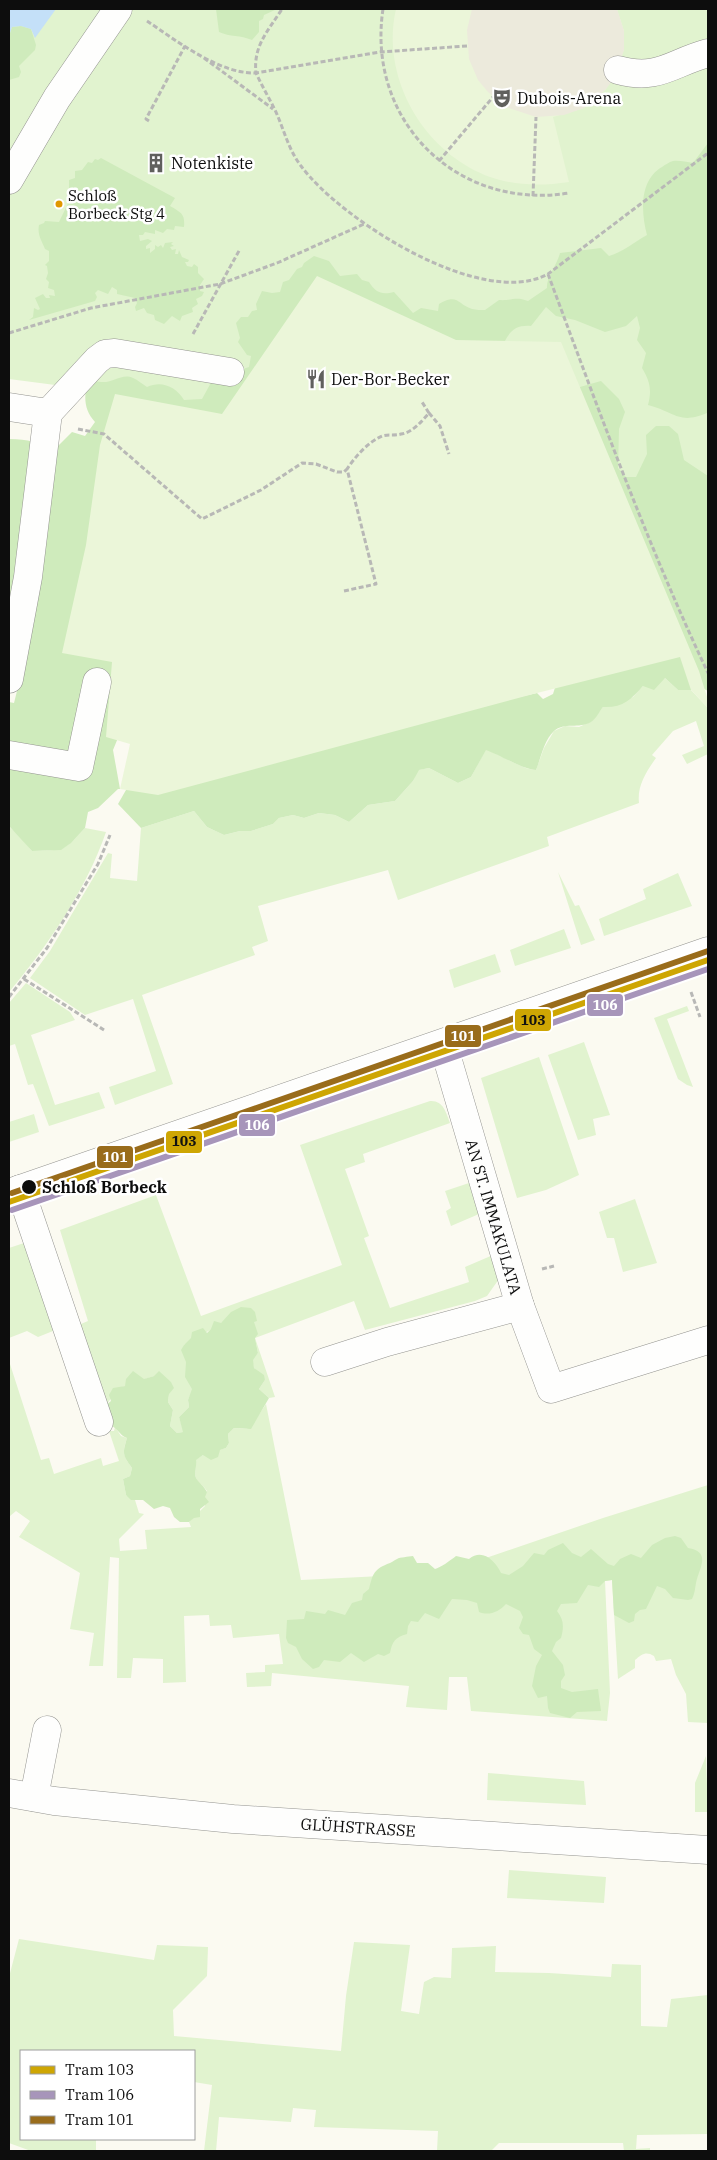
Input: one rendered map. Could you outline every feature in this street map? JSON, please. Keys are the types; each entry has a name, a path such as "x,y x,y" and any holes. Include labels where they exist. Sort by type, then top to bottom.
{"street":[{"path":"9,180 57,98 118,9"},
{"path":"618,70 631,74 653,74 708,53"},
{"path":"9,679 28,577 48,413 97,360 105,354 115,353 230,372"},
{"path":"9,406 48,413"},
{"path":"9,755 79,766 97,682"},
{"path":"99,1422 14,1191 708,951"},
{"name":"AN ST. IMMAKULATA","path":"442,1044 520,1306 551,1389 708,1340"},
{"path":"325,1362 387,1342 520,1306"},
{"path":"21,1795 47,1730"},
{"name":"GLÜHSTRASSE","path":"21,1795 140,1811 233,1819 708,1850"}],"path":[{"path":"282,9 256,51 254,60 256,73 276,111 293,154 300,165 323,190 364,224 403,248 468,275 501,282 528,282 548,274 708,153"},
{"path":"383,9 380,28 380,52 386,80 395,104 408,127 424,147 439,161 460,175 477,184 495,190 533,196 569,194"},
{"path":"144,20 197,54 276,111"},
{"path":"149,121 146,119 185,46"},
{"path":"197,54 234,71 256,73 380,52 467,46"},
{"path":"439,161 493,97"},
{"path":"533,196 536,117"},
{"path":"9,333 91,308 220,284 277,262 364,224"},
{"path":"177,363 240,249"},
{"path":"548,274 620,463 692,640 708,673"},
{"path":"422,402 440,426 449,454"},
{"path":"48,413 65,427 104,434 202,519 261,490 302,463 316,464 337,472 344,472 362,452 381,436 402,434 410,431 429,413"},
{"path":"344,591 376,584 347,469"},
{"path":"9,997 48,948 98,864 110,835"},
{"path":"24,979 104,1030"}],"green space":[{"path":"9,9 708,9 708,691 222,414 86,389 9,379"},
{"path":"216,9 277,9 264,15 263,19 259,21 259,32 252,40 219,32"},
{"name":"Dubois-Arena","path":"396,9 617,9 624,31 624,50 606,89 584,108 553,117 569,182 529,184 500,180 466,166 445,150 427,131 412,110 401,86 395,61 393,35"},
{"path":"21,26 31,29 36,45 35,50 19,66 21,72 19,77 9,80 9,36 12,27"},
{"path":"708,143 707,413 683,418 648,405 650,386 642,368 646,353 637,340 640,328 637,316 626,326 605,332 575,320 556,316 546,307 531,326 522,326 512,331 505,341 123,665 120,733 113,750 120,789 98,808 88,812 85,828 71,843 61,850 32,851 9,826 9,702 14,703 18,687 9,665 9,439 28,441 56,448 72,432 85,436 95,422 86,407 86,389 95,381 107,382 128,377 147,387 158,384 173,388 184,400 202,399 213,379 249,367 251,356 247,355 238,342 240,338 236,323 241,317 248,317 252,311 257,310 256,304 262,291 280,292 283,282 289,280 297,269 314,256 329,261 340,276 357,274 362,280 369,282 374,289 380,292 394,292 413,313 421,308 438,311 439,304 450,299 457,300 472,309 482,310 485,310 499,300 517,299 528,301 547,288 548,280 560,253 601,248 609,256 647,235 643,207 649,180 664,165 672,161 693,163"},
{"path":"101,158 175,198 170,206 182,214 184,227 175,226 174,230 167,229 163,233 155,230 155,234 145,232 143,235 139,235 140,241 148,239 152,241 146,246 146,249 150,248 150,253 155,249 155,245 158,247 161,245 163,248 165,243 173,242 171,244 174,246 170,247 172,250 176,249 175,254 178,254 179,250 182,257 189,260 185,262 187,266 192,267 194,264 198,267 198,273 204,279 200,285 200,291 204,292 202,296 196,299 198,304 192,308 193,312 182,316 180,321 172,316 164,324 155,320 154,315 147,313 144,308 136,311 137,303 135,298 117,294 117,290 112,287 108,294 98,290 95,293 97,297 95,301 29,320 33,317 34,308 40,309 35,298 43,294 46,298 50,298 49,295 55,296 54,290 48,288 49,282 46,279 48,273 47,266 45,265 49,261 49,251 45,249 40,238 39,225 45,221 59,222 74,191 69,188 69,180 75,178 75,171 82,170 88,162 92,163 95,159"},
{"path":"317,276 456,340 561,342 699,671 708,700 708,708 691,690 680,657 537,693 158,795 120,789 130,744 106,737 112,662 62,653 86,545 100,445 115,394 222,414"},
{"path":"601,381 619,399 625,412 619,429 618,468 626,477 636,477 647,454 646,435 656,426 669,426 678,434 684,460 708,476 708,691 699,686 691,690 678,690 665,678 654,690 643,686 626,702 616,706 603,707 591,722 562,727 554,731 545,744 536,770 519,765 486,750 471,777 458,783 429,768 419,770 413,781 395,801 368,805 349,822 335,815 319,813 304,818 293,815 279,818 273,824 251,831 240,831 224,835 207,827 194,811 141,828 118,804 130,783 537,693 543,699 553,694 558,678 580,387"},
{"path":"665,678 678,690 691,690 708,708 708,754 687,764 682,755 704,746 696,721 673,731 652,755 656,758 641,785 639,803 547,837 549,846 398,900 388,870 258,906 268,941 252,947 255,955 142,995 173,1084 115,1105 109,1087 156,1071 133,999 85,1015 30,978 50,951 108,853 112,854 110,878 137,881 141,828 194,811 207,827 224,835 240,831 251,831 273,824 279,818 293,815 304,818 319,813 335,815 349,822 368,805 395,801 413,781 418,770 429,768 458,783 471,777 486,749 519,765 536,770 544,748 554,731 565,726 579,727 592,721 603,707 633,697 643,686"},
{"path":"9,827 18,834 32,851 57,850 67,846 85,828 106,832 88,874 65,916 38,956 9,992"},
{"path":"558,872 575,906 579,905 595,940 581,945"},
{"path":"678,873 692,906 604,936 599,919 646,899 643,889"},
{"path":"564,929 571,948 515,966 510,950"},
{"path":"495,954 501,972 454,988 449,970"},
{"path":"26,983 70,1012 75,1020 31,1035 55,1105 99,1092 105,1108 49,1126 33,1084 28,1085 15,1044 9,1046 9,1003"},
{"path":"687,1006 689,1011 667,1019 693,1087 678,1079 654,1018"},
{"path":"584,1042 610,1115 593,1119 596,1135 578,1140 548,1055"},
{"path":"539,1057 579,1175 546,1190 517,1198 481,1078"},
{"path":"430,1101 438,1102 445,1111 450,1123 363,1154 365,1162 345,1169 369,1236 364,1238 390,1308 469,1282 465,1267 493,1255 499,1279 487,1296 475,1301 365,1330 354,1301 255,1338 228,1318 184,1345 183,1351 187,1365 187,1377 193,1389 188,1400 189,1407 179,1417 184,1432 177,1433 170,1426 173,1410 168,1402 169,1394 154,1376 119,1388 106,1405 76,1326 88,1321 60,1230 156,1195 201,1316 342,1265 300,1145"},
{"path":"34,1114 39,1132 9,1142 9,1122"},
{"path":"469,1183 479,1214 451,1226 446,1211 451,1208 445,1191"},
{"path":"635,1199 657,1263 623,1272 614,1238 607,1238 599,1212"},
{"path":"27,1242 58,1329 38,1337 27,1331 9,1338 9,1248"},
{"path":"241,1307 251,1308 255,1312 257,1321 254,1322 258,1334 255,1338 258,1353 253,1360 254,1368 264,1375 265,1380 259,1389 269,1398 251,1429 234,1428 228,1434 229,1443 226,1448 220,1450 218,1457 211,1460 203,1455 196,1460 196,1478 207,1492 205,1497 209,1502 200,1509 200,1517 194,1518 189,1522 180,1522 174,1517 170,1508 163,1506 154,1509 143,1500 131,1500 126,1495 123,1479 130,1476 132,1468 124,1454 127,1438 110,1425 106,1405 111,1401 109,1395 113,1388 125,1386 126,1379 133,1371 144,1379 154,1376 159,1371 171,1382 174,1388 169,1394 168,1402 173,1410 170,1426 177,1433 183,1432 179,1417 189,1407 188,1400 192,1389 185,1377 186,1362 181,1350 191,1338 192,1332 203,1328 207,1333 214,1321 221,1323 231,1312"},
{"path":"255,1338 275,1397 269,1398 259,1389 265,1380 254,1368 252,1360 258,1353"},
{"path":"9,1361 41,1460 49,1458 54,1474 101,1458 103,1466 119,1461 109,1431 114,1431 115,1427 121,1436 127,1438 124,1454 132,1468 130,1476 123,1479 126,1495 135,1500 139,1513 144,1514 119,1539 120,1551 147,1549 145,1530 191,1527 189,1522 205,1506 204,1497 207,1491 196,1478 195,1460 203,1455 226,1448 229,1443 228,1434 234,1428 247,1429 252,1425 266,1404 301,1580 442,1573 603,1518 708,1485 708,1723 688,1722 686,1694 676,1675 671,1659 656,1661 654,1656 644,1654 635,1660 635,1668 618,1679 612,1580 605,1581 610,1693 607,1721 471,1711 467,1677 449,1677 447,1710 406,1707 409,1686 272,1673 271,1686 247,1687 246,1673 265,1672 265,1665 283,1664 279,1634 233,1638 231,1625 210,1626 209,1615 184,1616 186,1682 163,1683 163,1659 133,1658 131,1678 117,1678 119,1558 110,1557 103,1666 89,1666 94,1633 70,1629 80,1573 19,1537 30,1521 16,1511 10,1516"},
{"path":"675,1536 681,1538 688,1548 700,1553 702,1557 692,1599 673,1598 665,1589 657,1586 646,1609 640,1610 635,1614 634,1621 629,1623 614,1615 612,1580 605,1581 599,1587 588,1585 577,1603 561,1604 557,1611 563,1624 563,1630 561,1638 556,1642 552,1651 563,1665 565,1675 561,1681 561,1688 572,1692 598,1689 601,1711 577,1712 570,1718 550,1713 547,1696 538,1698 532,1686 536,1666 542,1655 534,1649 529,1635 523,1634 519,1628 523,1617 520,1611 506,1604 497,1611 486,1614 479,1612 477,1603 452,1599 439,1619 425,1613 418,1622 411,1621 407,1634 395,1640 390,1653 384,1656 378,1654 364,1662 351,1653 340,1662 324,1660 319,1667 313,1669 302,1659 296,1647 288,1643 286,1638 287,1620 304,1619 306,1611 325,1614 328,1610 345,1615 352,1603 362,1600 363,1594 369,1589 373,1575 377,1570 396,1559 413,1556 417,1563 428,1563 435,1569 443,1566 456,1556 469,1559 474,1556 483,1555 492,1560 501,1573 509,1575 523,1566 534,1553 544,1555 548,1550 563,1543 572,1553 581,1557 591,1549 608,1564 614,1566 620,1559 631,1554 641,1558 652,1545 665,1538"},
{"path":"706,1756 708,1812 695,1812 695,1783"},
{"path":"488,1773 584,1781 586,1805 487,1800"},
{"path":"509,1870 606,1877 604,1903 507,1898"},
{"path":"19,1939 154,1960 157,1945 208,1947 207,1976 173,2010 174,2036 341,2051 346,1996 354,1942 410,1945 401,2011 419,2014 424,1982 434,1977 451,1978 452,1948 496,1946 495,1972 611,1977 612,1964 641,1965 641,2026 667,2027 671,1999 708,1995 708,2134 637,2135 636,2149 650,2148 650,2151 624,2151 623,2143 499,2143 491,2151 437,2151 438,2131 314,2127 316,2110 293,2108 291,2122 219,2117 216,2151 204,2151 212,2085 195,2082 195,2050 20,2050 20,2140 96,2140 96,2151 31,2151 9,2143 9,1977"}],"shaded area":[{"path":"472,9 617,9 624,31 624,50 615,77 594,101 584,108 564,115 536,117 506,107 488,92 478,80 469,59 467,30"}],"water":[{"path":"9,9 56,9 35,38 31,29 21,26 12,27 9,36"}],"tram line":[{"name":"101","path":"12,1193 708,951"},
{"name":"103","path":"9,1202 708,960"},
{"name":"106","path":"12,1210 708,969"}],"place":[{"name":"Dubois-Arena","path":"502,98"},
{"name":"Notenkiste","path":"156,163"},
{"name":"Schloß Borbeck Stg 4","path":"59,204"},
{"name":"Der-Bor-Becker","path":"316,379"},
{"name":"Schloß Borbeck","path":"29,1187"}]}
